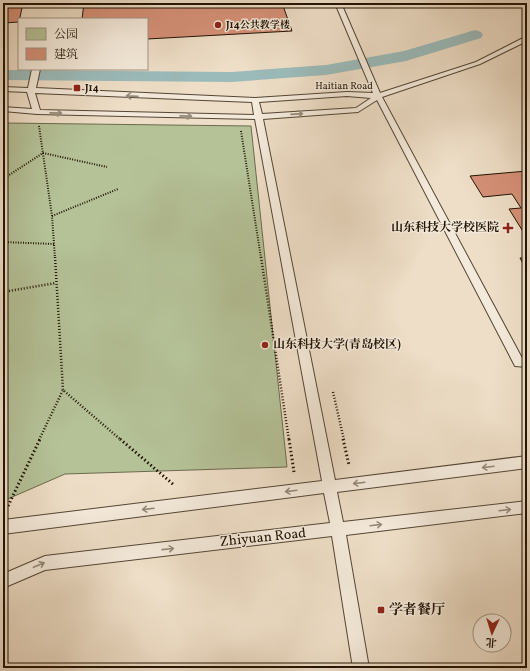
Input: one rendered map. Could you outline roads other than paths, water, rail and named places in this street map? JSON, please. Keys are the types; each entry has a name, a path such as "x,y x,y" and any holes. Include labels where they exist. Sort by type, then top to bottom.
{"lane":[{"path":"338,3 378,96 518,363 527,362"},
{"path":"378,96 478,62 527,38"},
{"path":"36,70 31,92 37,112"},
{"name":"Haitian Road","path":"3,90 255,100 346,94 378,96"},
{"name":"Haitian Road","path":"3,109 37,112 259,117 358,110 378,96"},
{"path":"255,100 338,530 361,668"},
{"path":"3,527 527,462"},
{"name":"Zhiyuan Road","path":"3,581 45,563 527,507"}],"waterway":[{"path":"3,75 232,77 326,70 406,56 475,35"}],"place":[{"name":"J14公共教学楼","path":"218,25"},
{"name":"J14","path":"77,88"},
{"name":"山东科技大学校医院","path":"508,228"},
{"name":"山东科技大学(青岛校区)","path":"265,345"},
{"name":"学者餐厅","path":"381,610"}]}
